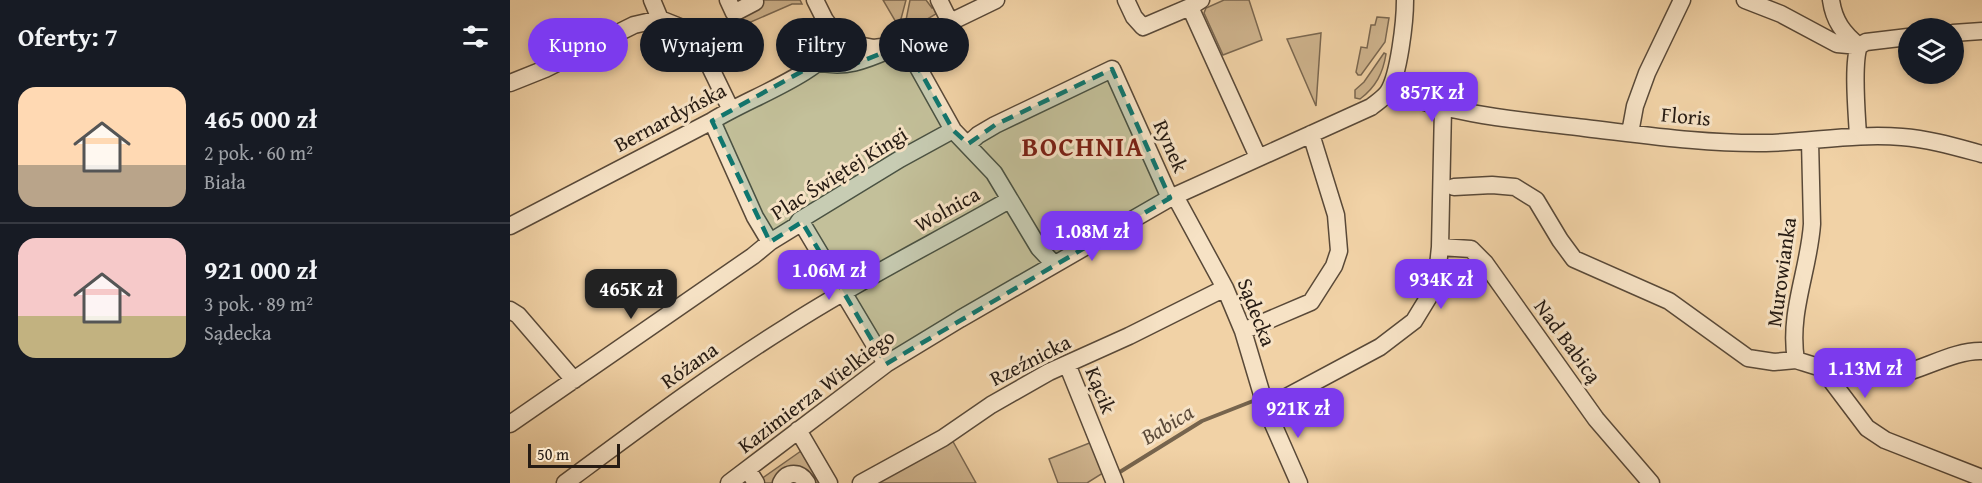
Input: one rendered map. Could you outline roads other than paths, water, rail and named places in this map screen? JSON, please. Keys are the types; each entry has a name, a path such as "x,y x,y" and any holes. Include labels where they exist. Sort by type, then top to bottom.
{"street":[{"path":"652,0 659,18"},
{"path":"728,0 734,13 758,1"},
{"path":"815,0 824,18"},
{"path":"939,0 948,18"},
{"path":"958,18 996,0"},
{"path":"1126,0 1134,17 1143,27 1196,3 1258,157"},
{"path":"1173,197 1371,107 1389,90 1400,53 1405,0"},
{"path":"1630,133 1635,106 1647,73 1682,0"},
{"path":"1746,0 1781,14 1837,44 1859,46"},
{"path":"1831,0 1832,11 1844,34 1859,46"},
{"path":"510,83 640,24"},
{"path":"1964,32 1982,31"},
{"path":"1857,136 1856,52 1859,46 1866,42 1898,38"},
{"name":"Rynek","path":"968,144 995,125 1112,69 1173,197 1054,264"},
{"path":"713,72 731,110"},
{"name":"Bernardyńska","path":"510,226 777,88 803,72"},
{"path":"918,72 953,130 994,172 1039,248 1054,264"},
{"name":"Floris","path":"1389,90 1418,102 1443,108 1538,122 1704,141 1766,143 1857,136 1903,137 1982,154"},
{"path":"1266,408 1380,347 1414,321 1436,285 1440,247 1443,108"},
{"name":"Plac Świętej Kingi","path":"712,122 755,217 770,242 796,226 800,220 900,159 953,130"},
{"path":"1243,331 1311,302 1334,266 1339,251 1336,214 1311,134"},
{"name":"Murowianka","path":"1796,360 1794,339 1796,313 1812,224 1810,141"},
{"path":"1454,187 1492,185 1515,187 1536,200 1574,259 1669,301 1748,358 1774,362 1796,360 1846,376 1872,378 1900,374 1950,358 1982,351"},
{"name":"Sądecka","path":"1173,197 1225,288 1243,331 1266,408 1299,483"},
{"name":"Wolnica","path":"844,292 1009,200"},
{"path":"800,220 886,364"},
{"path":"510,424 770,242"},
{"name":"Nad Babicą","path":"1440,247 1471,249 1485,263 1596,418 1651,483"},
{"name":"Kazimierza Wielkiego","path":"729,483 752,476 798,430 886,364 1054,264"},
{"name":"Rzeźnicka","path":"861,483 943,438 992,405 1066,364 1225,288"},
{"name":"Różana","path":"565,483 697,386 787,326 844,292"},
{"path":"510,310 518,315 574,380"},
{"name":"Kącik","path":"1066,364 1115,483"},
{"path":"1828,370 1833,383 1868,428 1886,440 1982,478"},
{"path":"798,430 829,483"},
{"path":"781,483 787,475 794,473 801,476 807,483"}],"waterway":[{"name":"Babica","path":"1115,475 1202,421 1253,401"}],"district":[{"name":"BOCHNIA","path":"1083,146"}]}
